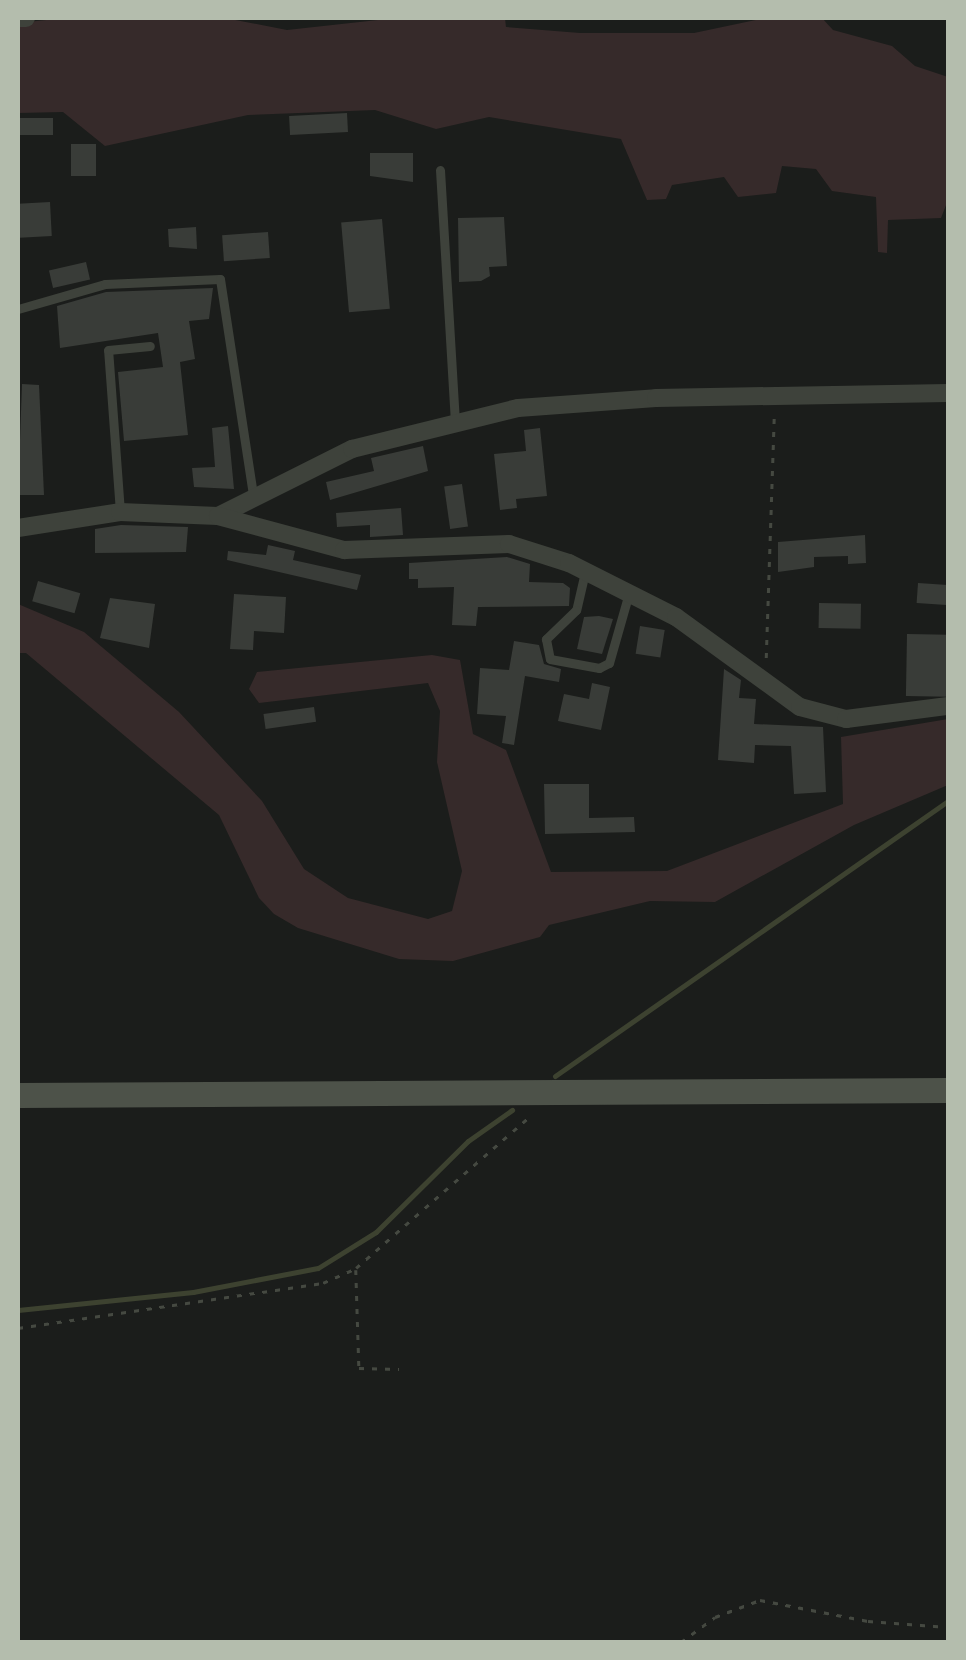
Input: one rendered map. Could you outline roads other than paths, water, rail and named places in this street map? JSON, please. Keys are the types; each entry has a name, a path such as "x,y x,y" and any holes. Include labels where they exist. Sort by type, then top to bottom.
{"street":[{"path":"18,18 26,18"},
{"path":"218,516 253,495 352,449 455,421 569,403 948,393"},
{"path":"18,528 120,512 218,516 344,550 510,544 585,572 713,638 765,685 800,707 846,720 948,706"},
{"path":"18,1095 948,1090"}],"lane":[{"path":"440,170 455,421"},
{"path":"18,310 106,284 220,279 253,495"},
{"path":"120,512 108,350 150,346"},
{"path":"585,572 576,610 546,640 550,658 600,668 609,662 629,593"}],"waterway":[{"path":"555,1076 948,801"},
{"path":"18,1310 193,1292 318,1268 376,1232 468,1141 512,1110"}]}
